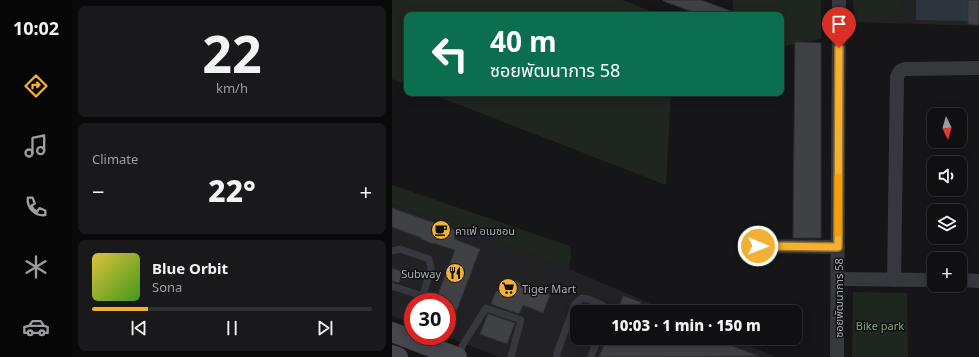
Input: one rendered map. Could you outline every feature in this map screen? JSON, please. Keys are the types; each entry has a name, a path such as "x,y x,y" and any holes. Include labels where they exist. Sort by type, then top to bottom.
{"main road":[{"path":"430,345 458,357"},
{"path":"392,355 398,357"}],"street":[{"name":"ซอยพัฒนาการ 58","path":"837,357 839,0"},
{"path":"894,280 898,72 906,68 979,68"},
{"path":"758,246 838,247"},
{"path":"838,279 927,280"},
{"path":"967,280 979,281"}],"lane":[{"path":"392,251 400,249 429,259 431,268 424,293"},
{"path":"392,286 408,293"},
{"path":"575,305 582,298 602,305"},
{"path":"458,357 462,346 486,308 520,320 510,357"},
{"path":"557,357 557,353 570,318"},
{"path":"591,357 595,345"}],"shaded area":[{"path":"853,0 979,0 979,26 854,22"},
{"path":"916,0 968,0 968,21 916,20"},
{"path":"392,204 569,269 654,305 570,305 570,345 748,345 776,357 500,357 456,340 456,293 404,293 404,321 392,316"}],"green space":[{"path":"392,0 623,0 653,12 404,12 404,84 392,79"},
{"path":"733,0 821,0 821,39 784,46 784,12 733,12"},
{"path":"857,0 901,0 902,14 858,16"},
{"path":"437,96 671,96 666,185"},
{"path":"392,185 570,246 571,257 569,269 392,204"},
{"name":"Bike park","path":"853,292 907,293 908,357 852,357"}],"building":[{"path":"701,0 734,12 693,12 663,1"},
{"path":"968,0 979,0 979,25 968,24"},
{"path":"795,42 821,43 821,238 793,238"},
{"path":"392,208 457,231 454,239 480,249 456,313 456,293 438,293 455,250 433,244 421,239 422,238 392,227"},
{"path":"392,268 403,272 399,283 392,281"},
{"path":"508,278 550,295 543,313 523,305 519,314 491,304 496,291 502,293"},
{"path":"623,296 641,302 640,305 620,305"},
{"path":"488,314 515,323 507,344 480,334"},
{"path":"604,345 730,345 758,356 599,357"}],"slow traffic":[{"path":"838,177 838,233"}],"place":[{"name":"คาเฟ่ อเมซอน","path":"441,230"},
{"name":"Subway","path":"455,273"},
{"name":"Tiger Mart","path":"508,288"}],"route":[{"path":"758,246 838,247 839,48"}]}
